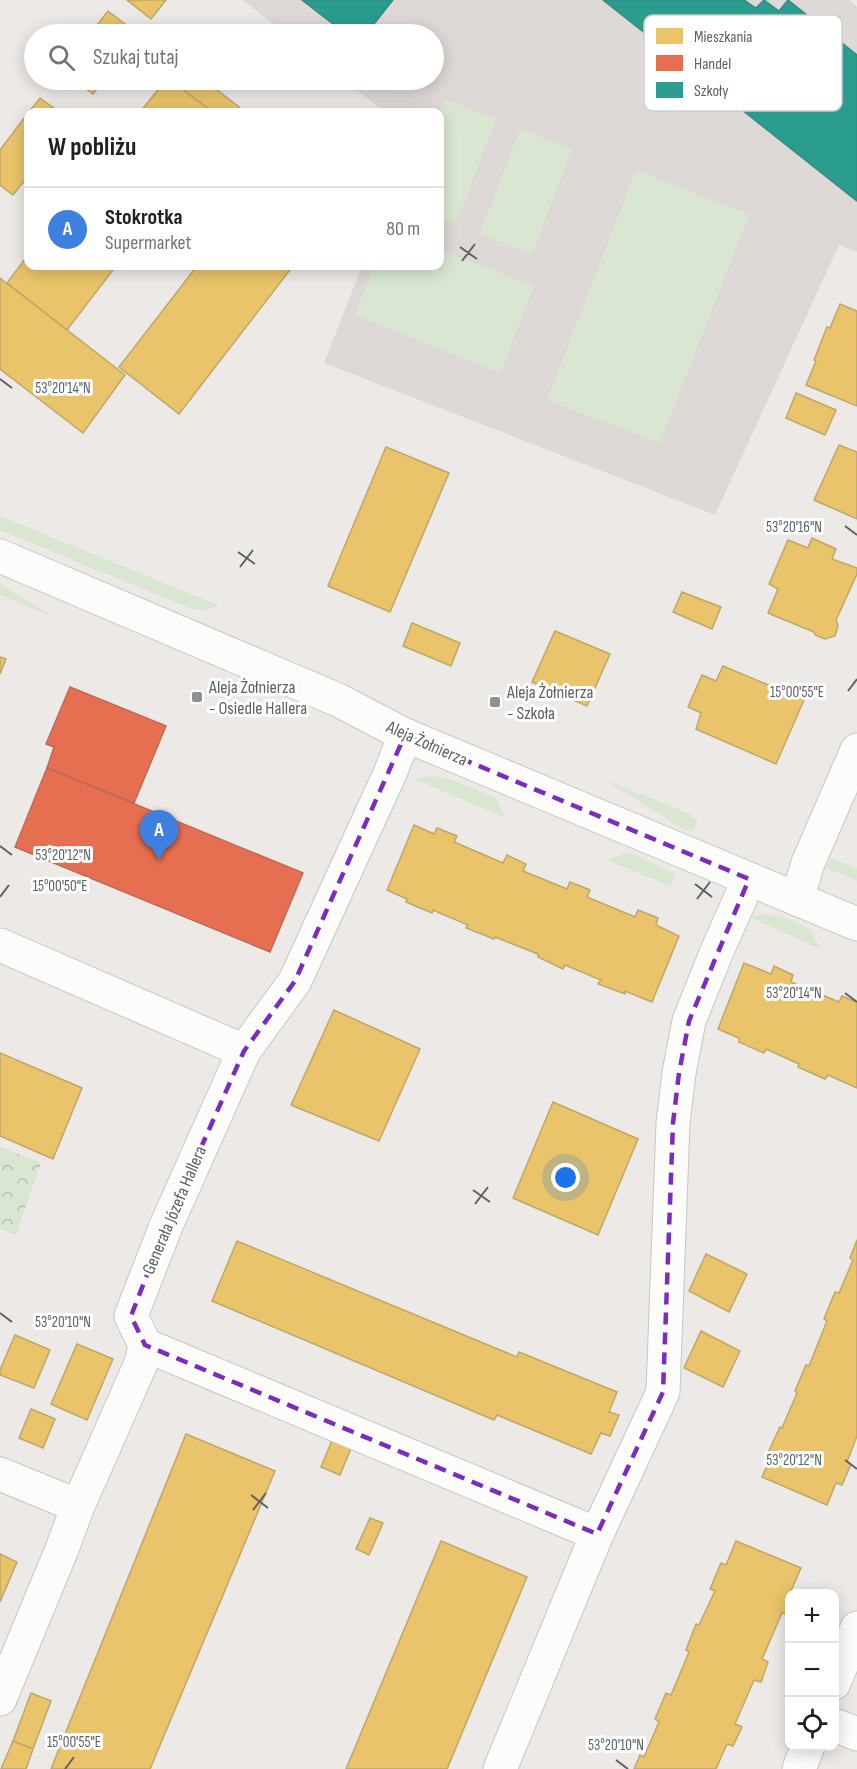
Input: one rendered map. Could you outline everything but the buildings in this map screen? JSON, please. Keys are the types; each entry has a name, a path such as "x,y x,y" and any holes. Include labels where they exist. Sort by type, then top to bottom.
{"street":[{"name":"Aleja Żołnierza","path":"0,556 338,700 405,735 857,924"},
{"name":"Generała Józefa Hallera","path":"145,1345 131,1316 166,1226 244,1051 295,981 392,771 405,735"},
{"path":"797,899 808,863 857,750"},
{"path":"500,1769 597,1533 663,1392 673,1124 679,1073 689,1021 749,879"},
{"path":"0,945 244,1051"},
{"path":"0,1699 78,1506 142,1361 145,1345 597,1533"},
{"path":"0,1474 78,1506"},
{"path":"839,1671 857,1628"},
{"path":"839,1727 857,1734"},
{"path":"799,1769 806,1751"}],"highlighted area":[{"path":"405,735 749,879 689,1021 679,1073 673,1123 663,1392 597,1534 145,1345 131,1316 166,1226 244,1051 295,981"}],"shaded area":[{"path":"243,0 849,0 857,7 857,252 839,245 715,515 324,363 360,270 444,270 444,108 380,108 357,90 444,90 444,24 273,24"}],"green space":[{"path":"444,99 496,119 456,224 444,220 444,108 441,108"},
{"path":"520,129 572,149 532,254 480,234"},
{"path":"636,170 749,215 660,443 547,400"},
{"path":"444,252 534,286 500,373 355,315 372,270 444,270"},
{"path":"0,516 218,605 207,610 192,609 0,530"},
{"path":"0,584 56,618 0,595"},
{"path":"432,776 450,779 496,798 505,818 415,779"},
{"path":"603,779 690,814 697,821 693,832 682,828"},
{"path":"628,852 676,874 670,886 607,860"},
{"path":"831,858 857,869 857,881 826,868"},
{"path":"765,914 783,917 810,929 820,949 749,917"},
{"path":"0,1146 41,1163 16,1235 0,1229"}],"place":[{"name":"Aleja Żołnierza - Osiedle Hallera","path":"197,697"},
{"name":"Aleja Żołnierza - Szkoła","path":"495,702"},
{"name":"Stokrotka","path":"159,860"}]}
